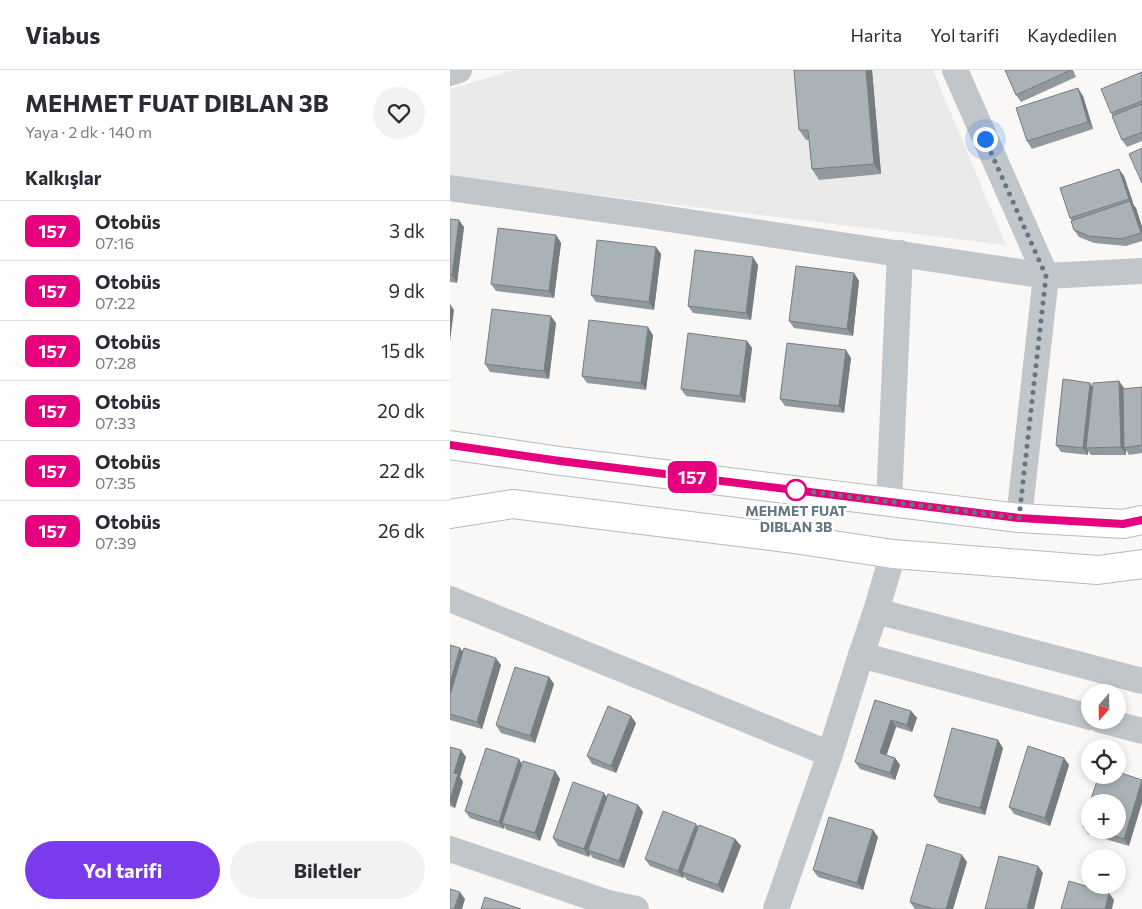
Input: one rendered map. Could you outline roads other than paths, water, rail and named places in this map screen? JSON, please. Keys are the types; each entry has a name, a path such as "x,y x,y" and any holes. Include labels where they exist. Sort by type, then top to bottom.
{"main road":[{"path":"450,445 560,461 1019,518 1123,524 1142,520"},
{"path":"450,514 513,504 787,538 893,554 1098,570 1142,564"}],"street":[{"path":"450,73 459,70"},
{"path":"955,70 1046,276 1019,518"},
{"path":"450,188 658,217 1046,276 1142,271"},
{"path":"890,502 900,253"},
{"path":"776,909 830,754 893,554"},
{"path":"450,599 830,754"},
{"path":"876,611 1142,681"},
{"path":"861,655 1081,715"},
{"path":"1126,727 1142,731"},
{"path":"450,849 608,903 636,909"}],"place":[{"name":"MEHMET FUAT DIBLAN 3B","path":"796,490"}]}
